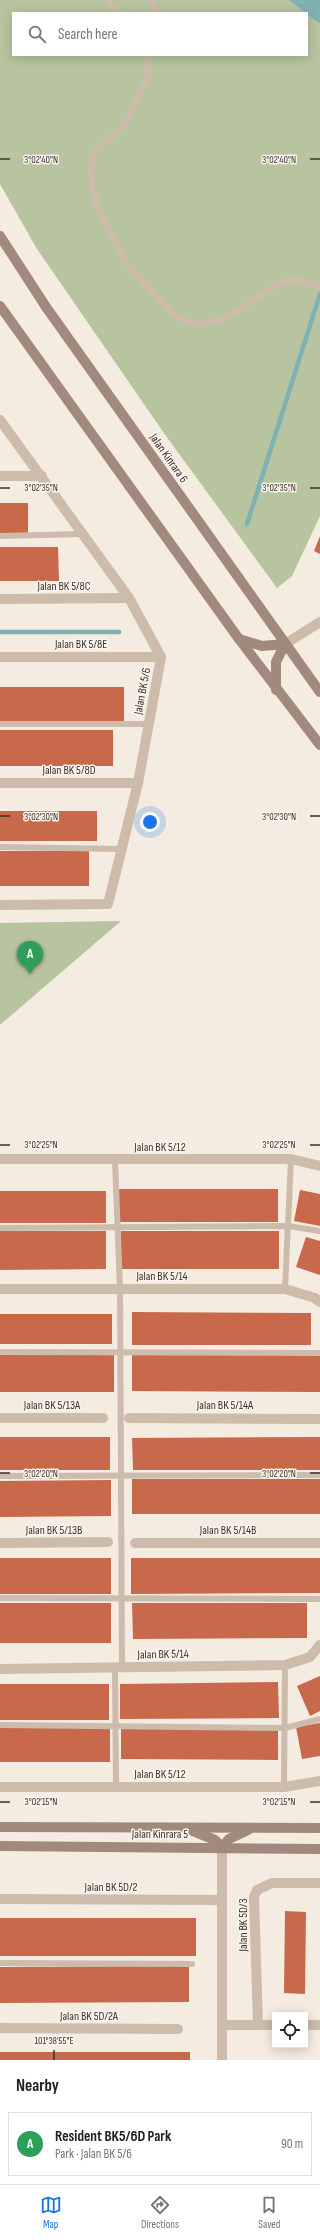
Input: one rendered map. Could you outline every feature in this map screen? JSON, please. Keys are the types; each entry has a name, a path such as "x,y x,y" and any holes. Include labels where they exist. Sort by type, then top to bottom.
{"main road":[{"name":"Jalan Kinrara 6","path":"0,236 46,307 320,692"},
{"path":"0,306 276,690 320,745"},
{"path":"239,639 262,646 285,644"},
{"path":"276,690 276,662 285,644"},
{"name":"Jalan Kinrara 5","path":"0,1827 320,1828"},
{"path":"183,1828 204,1835 222,1847 229,1839 254,1828"},
{"name":"Jalan Kinrara 5","path":"0,1846 320,1849"}],"street":[{"name":"Jalan BK 5/6","path":"0,420 129,598 161,657 138,783 108,904 0,905"},
{"path":"0,476 42,476"},
{"name":"Jalan BK 5/8C","path":"0,599 129,598"},
{"path":"285,644 320,622"},
{"name":"Jalan BK 5/8E","path":"0,657 161,657"},
{"name":"Jalan BK 5/8D","path":"0,783 138,783"},
{"name":"Jalan BK 5/12","path":"0,1159 291,1159 320,1166"},
{"name":"Jalan BK 5/14","path":"0,1289 285,1289 315,1298 320,1302"},
{"name":"Jalan BK 5/13A","path":"0,1418 103,1418"},
{"name":"Jalan BK 5/14A","path":"129,1418 320,1419"},
{"name":"Jalan BK 5/13B","path":"0,1543 108,1542"},
{"name":"Jalan BK 5/14B","path":"135,1543 320,1543"},
{"name":"Jalan BK 5/14","path":"0,1669 285,1665 310,1657 320,1646"},
{"name":"Jalan BK 5/12","path":"0,1786 284,1787 320,1781"},
{"path":"222,1847 222,2060"},
{"name":"Jalan BK 5D/3","path":"258,2025 254,1897 257,1890 272,1883 320,1883"},
{"name":"Jalan BK 5D/2","path":"0,1899 222,1900"},
{"path":"222,2025 272,2025"},
{"path":"308,2025 320,2025"},
{"name":"Jalan BK 5D/2A","path":"0,2028 178,2029"}],"lane":[{"path":"108,0 117,12"},
{"path":"150,0 154,4 156,12"},
{"path":"146,56 149,75 125,125 98,149 92,159 90,175 98,208 129,267 174,315 190,323 200,324 224,319 279,283 288,280 310,282 320,286"},
{"path":"0,536 83,534"},
{"path":"0,724 149,724"},
{"path":"0,847 122,849"},
{"path":"285,1289 291,1159"},
{"path":"115,1160 121,1351 122,1598 116,1726 116,1787"},
{"path":"0,1228 288,1226 320,1231"},
{"path":"0,1352 320,1352"},
{"path":"0,1476 320,1476"},
{"path":"0,1598 320,1599"},
{"path":"284,1787 285,1665"},
{"path":"0,1725 285,1728 320,1719"},
{"path":"0,1964 192,1964"}],"green space":[{"path":"0,0 320,0 320,516 292,576 277,588 166,436 37,249 0,184"},
{"path":"121,921 0,1025 0,923"}],"water":[{"path":"289,0 320,0 320,23 308,15 308,12 304,12"}],"building":[{"path":"0,503 28,503 28,533 0,533"},
{"path":"320,536 320,554 314,551"},
{"path":"0,547 58,547 59,581 0,581"},
{"path":"0,687 124,687 124,721 0,721"},
{"path":"0,730 113,730 113,766 0,766"},
{"path":"0,811 97,811 97,841 0,841"},
{"path":"0,851 89,851 89,886 0,886"},
{"path":"118,1189 278,1189 278,1222 118,1222"},
{"path":"300,1190 320,1194 320,1226 294,1221"},
{"path":"0,1191 106,1191 106,1223 0,1223"},
{"path":"0,1231 106,1231 106,1269 0,1270"},
{"path":"121,1231 279,1231 279,1269 121,1269"},
{"path":"306,1237 320,1241 320,1275 296,1267"},
{"path":"132,1312 311,1313 311,1345 132,1345"},
{"path":"0,1314 112,1314 112,1344 0,1344"},
{"path":"132,1354 320,1355 320,1392 132,1391"},
{"path":"0,1355 114,1355 114,1392 0,1392"},
{"path":"0,1437 110,1437 110,1470 0,1470"},
{"path":"320,1437 320,1470 133,1470 132,1438"},
{"path":"132,1479 320,1479 320,1514 132,1514"},
{"path":"111,1480 111,1516 0,1517 0,1481"},
{"path":"0,1558 111,1558 111,1594 0,1594"},
{"path":"131,1558 320,1558 320,1593 131,1594"},
{"path":"0,1603 111,1603 111,1643 0,1643"},
{"path":"132,1603 307,1603 307,1638 133,1639"},
{"path":"320,1676 320,1711 310,1716 297,1686"},
{"path":"278,1682 279,1718 120,1719 120,1684"},
{"path":"0,1684 109,1684 109,1720 0,1720"},
{"path":"320,1723 320,1756 302,1759 296,1727"},
{"path":"0,1727 110,1727 110,1762 0,1762"},
{"path":"121,1728 278,1730 278,1760 121,1759"},
{"path":"285,1911 306,1912 305,1994 284,1993"},
{"path":"0,1918 196,1918 196,1956 0,1956"},
{"path":"189,1966 189,2002 0,2003 0,1967"},
{"path":"0,2052 190,2052 190,2060 0,2060"}],"waterway":[{"path":"247,524 320,294"},
{"path":"0,632 119,632"}],"place":[{"name":"Resident BK5/6D Park","path":"30,974"}]}
